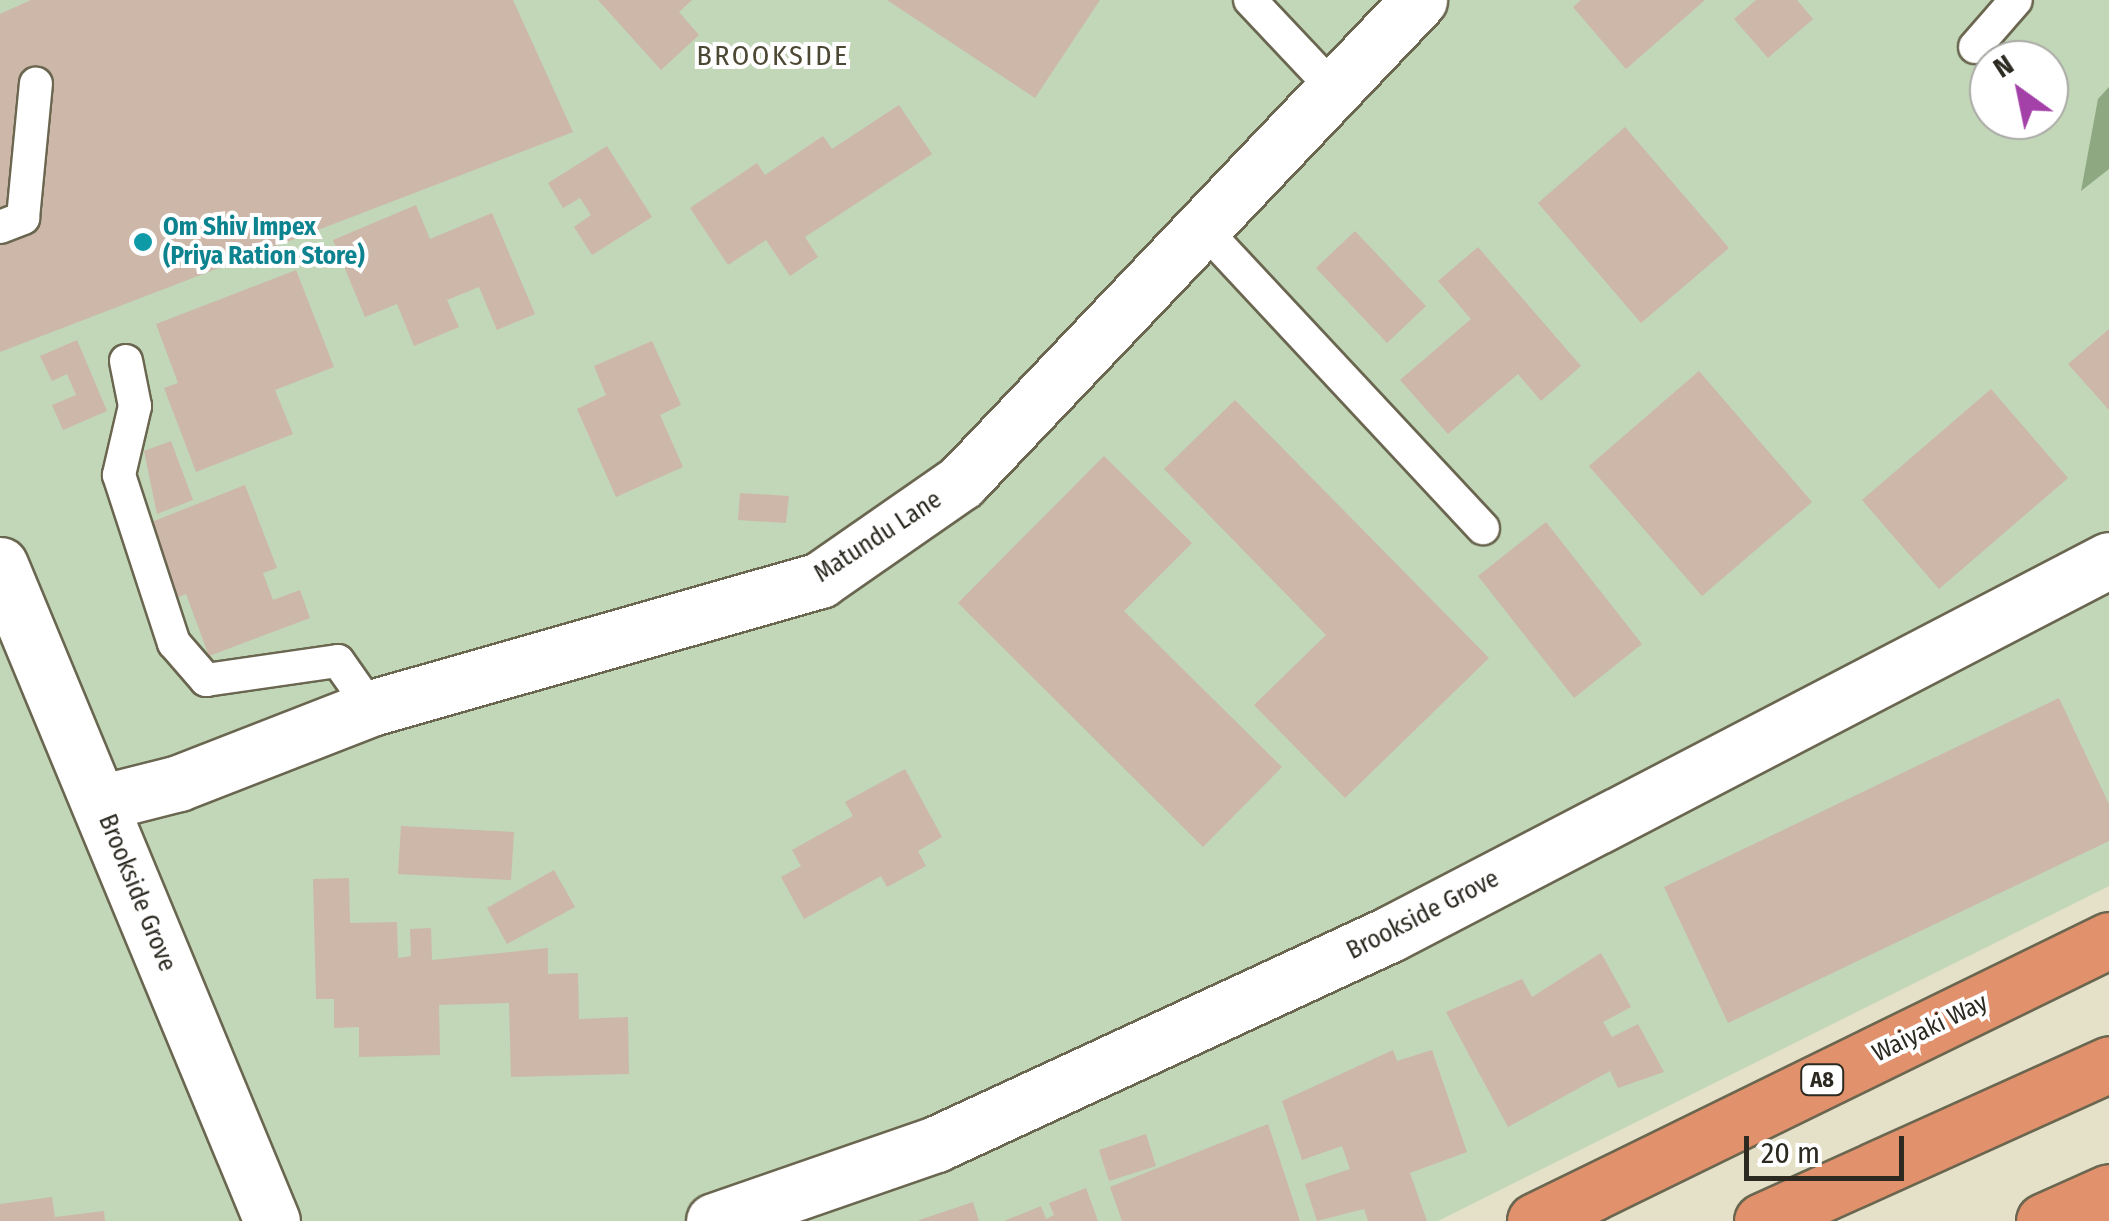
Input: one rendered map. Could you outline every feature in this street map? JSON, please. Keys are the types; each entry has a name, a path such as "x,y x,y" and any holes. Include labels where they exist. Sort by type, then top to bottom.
{"highway":[{"name":"Waiyaki Way","path":"1535,1221 2109,940"},
{"path":"1762,1221 2109,1064"},
{"path":"2044,1221 2109,1192"}],"street":[{"name":"Matundu Lane","path":"100,803 179,783 371,708 820,580 961,482 1330,85 1419,0"},
{"name":"Brookside Grove","path":"714,1221 936,1144 1390,934 2109,560"},
{"name":"Brookside Grove","path":"0,565 272,1221"}],"lane":[{"path":"1250,0 1330,85"},
{"path":"1981,40 2016,0"},
{"path":"0,227 23,218 36,84"},
{"path":"1202,227 1483,528"},
{"path":"126,361 135,406 118,474 174,643 206,680 338,661 371,708"}],"green space":[{"path":"0,0 2109,0 2109,886 1438,1221 0,1221"},
{"path":"2109,87 2109,169 2081,191 2098,99"}],"building":[{"name":"Om Shiv Impex (Priya Ration Store)","path":"31,0 513,0 573,132 0,352 0,14"},
{"path":"598,0 692,0 679,12 699,35 661,70"},
{"path":"887,0 1100,0 1035,98"},
{"path":"1581,0 1705,0 1626,69 1573,7"},
{"path":"1756,0 1797,0 1813,19 1768,58 1734,19"},
{"path":"899,105 932,154 805,237 818,257 790,276 766,240 728,265 690,208 757,163 765,175 823,136 832,149"},
{"path":"1625,127 1729,248 1641,323 1538,203"},
{"path":"607,146 652,217 592,255 574,227 591,215 580,198 563,208 548,183"},
{"path":"416,205 430,239 492,213 535,314 497,330 479,287 447,300 459,327 414,346 397,304 365,317 333,240"},
{"path":"1355,231 1426,306 1387,343 1316,268"},
{"path":"1478,247 1581,366 1541,401 1518,374 1448,434 1400,380 1471,319 1438,281"},
{"path":"296,270 334,367 275,390 293,434 196,472 164,388 178,383 156,324"},
{"path":"2109,329 2109,410 2068,364"},
{"path":"77,340 107,411 63,430 52,405 76,395 67,374 52,381 40,356"},
{"path":"652,341 681,405 660,415 683,467 616,497 577,409 606,395 594,366"},
{"path":"1699,371 1812,502 1702,596 1589,466"},
{"path":"1991,389 2068,478 1939,589 1862,500"},
{"path":"1235,400 1489,658 1345,798 1254,705 1326,635 1164,469"},
{"path":"171,441 193,500 157,514 144,451"},
{"path":"1104,456 1192,543 1124,611 1282,767 1203,847 958,603"},
{"path":"245,485 277,568 263,573 273,600 300,590 310,618 209,656 186,594 172,600 144,525"},
{"path":"740,493 789,496 786,523 738,520"},
{"path":"1546,522 1642,644 1574,698 1478,576"},
{"path":"2059,698 2109,804 2109,841 1728,1023 1664,887"},
{"path":"905,769 942,837 918,851 926,866 887,887 881,876 804,919 781,877 801,866 792,850 853,816 845,802"},
{"path":"401,826 514,832 511,880 398,874"},
{"path":"554,870 575,907 507,944 487,908"},
{"path":"349,878 350,923 397,922 398,958 411,956 410,929 431,928 432,960 548,948 548,974 578,973 579,1019 628,1017 629,1074 511,1077 509,1003 439,1005 440,1055 359,1057 359,1027 334,1028 334,999 316,999 313,879"},
{"path":"1601,953 1631,1007 1603,1022 1612,1037 1638,1024 1664,1072 1618,1088 1610,1071 1508,1127 1446,1012 1522,979 1532,997"},
{"path":"1393,1050 1397,1061 1432,1050 1467,1152 1410,1173 1427,1221 1368,1221 1364,1209 1317,1221 1305,1184 1350,1169 1342,1146 1302,1160 1282,1101"},
{"path":"1268,1124 1300,1221 1122,1221 1110,1187"},
{"path":"1146,1134 1156,1166 1109,1181 1099,1150"},
{"path":"1086,1188 1098,1221 1004,1221 1041,1206 1046,1219 1054,1215 1049,1203"},
{"path":"52,1197 55,1217 104,1211 105,1221 0,1221 0,1204"},
{"path":"973,1202 979,1221 919,1221 919,1220"}],"place":[{"name":"Om Shiv Impex (Priya Ration Store)","path":"143,242"}],"district":[{"name":"BROOKSIDE","path":"773,56"}]}
